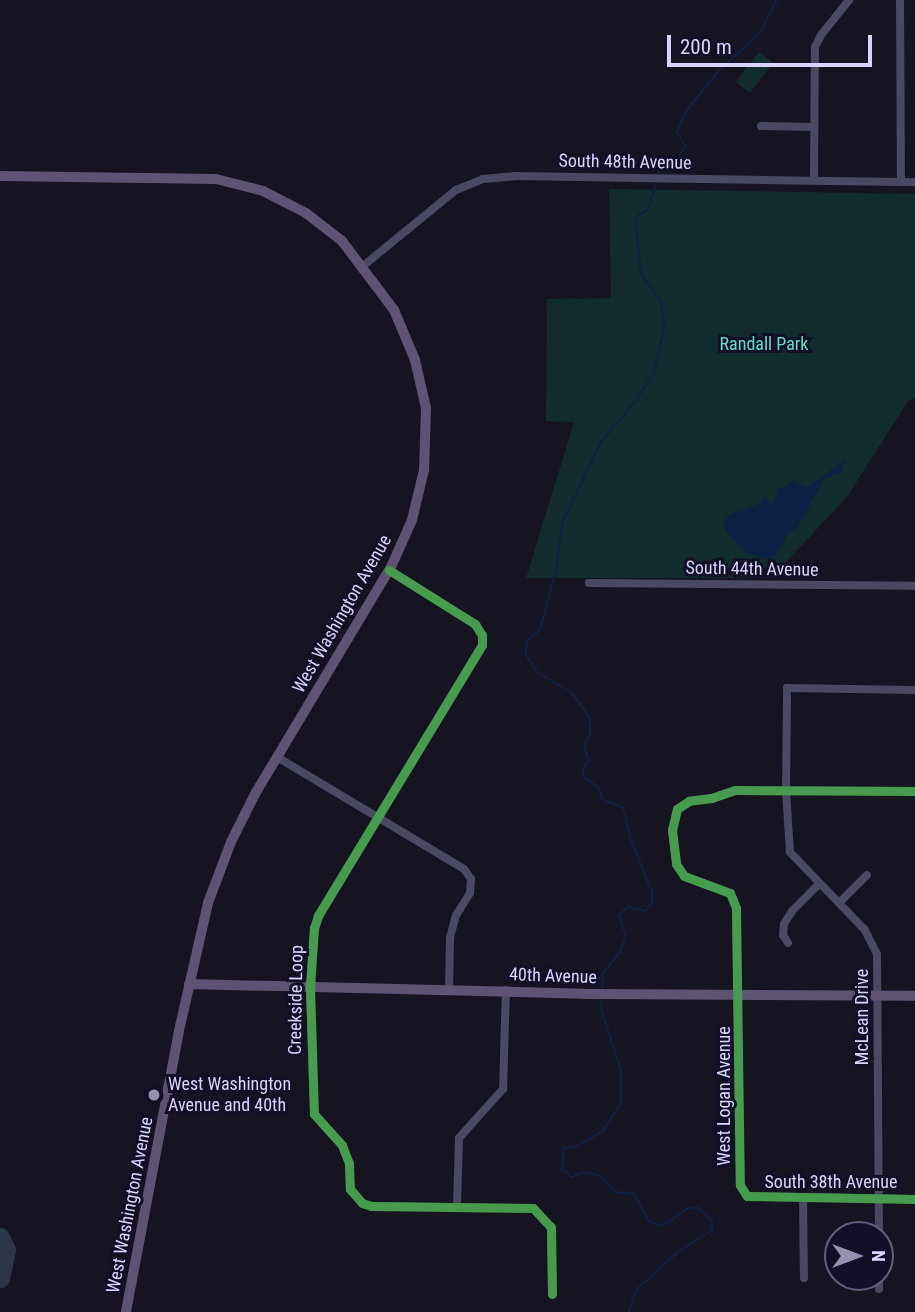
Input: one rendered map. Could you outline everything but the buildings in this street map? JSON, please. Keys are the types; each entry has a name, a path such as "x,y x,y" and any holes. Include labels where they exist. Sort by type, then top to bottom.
{"main road":[{"name":"West Washington Avenue","path":"0,176 216,179 263,191 306,213 342,241 363,266 407,335 426,408 424,470 412,520 389,570 277,757 231,842 208,903 179,1031 126,1312"},
{"name":"40th Avenue","path":"189,984 585,994 915,996"}],"street":[{"path":"814,180 815,47 821,35 849,0"},
{"path":"900,0 901,182"},
{"path":"761,126 814,127"},
{"name":"South 48th Avenue","path":"363,266 456,190 483,179 515,176 915,182"},
{"name":"Creekside Loop","path":"389,570 475,624 482,635 482,645 318,916 314,928 310,987 311,1103 314,1114 348,1156 350,1189 362,1203 371,1206 527,1207 544,1218 551,1227 552,1294"},
{"name":"South 44th Avenue","path":"589,583 915,586"},
{"name":"McLean Drive","path":"879,1221 878,995 874,944 839,902 790,852 786,791 786,688 915,690"},
{"path":"277,757 464,869 471,879 470,893 456,915 450,937 449,989"},
{"name":"West Logan Avenue","path":"747,1196 740,1185 736,908 730,893 684,876 676,864 672,830 677,809 689,801 712,798 736,790 786,791"},
{"path":"786,791 915,791"},
{"path":"839,902 867,875"},
{"path":"788,943 783,936 784,924 792,911 819,884"},
{"path":"457,1205 459,1138 503,1089 506,990"},
{"name":"South 38th Avenue","path":"747,1196 915,1199"},
{"path":"803,1198 804,1278"}],"green space":[{"path":"759,52 773,63 750,93 736,82"},
{"name":"Randall Park","path":"609,189 915,194 915,398 908,401 847,497 771,578 526,578 574,422 546,421 547,299 611,298"}],"water":[{"path":"845,460 841,473 824,479 797,528 788,533 778,552 769,560 746,553 725,530 724,522 730,514 757,505 765,497 771,503 779,495 776,490 794,481 806,488"}],"waterway":[{"path":"659,173 661,162 677,159 685,146 677,132 686,111 718,72 761,31 777,0"},
{"path":"602,989 603,973 620,952 626,937 619,915 628,907 646,911 652,902 652,892 631,840 623,808 602,799 599,788 583,776 584,766 589,761 584,746 590,734 590,718 571,692 537,672 526,655 527,641 540,630 557,566 562,523 601,442 636,401 654,373 664,329 661,302 641,273 635,218 648,209 657,182"},
{"path":"602,998 601,1009 621,1070 621,1103 603,1131 577,1146 564,1148 562,1169 572,1177 584,1172 598,1175 616,1192 634,1194 649,1221 662,1226 687,1209 697,1207 712,1221 712,1230 678,1252 636,1290 629,1312"}],"taxiway":[{"path":"0,1237 6,1250 0,1278"}],"cycle path":[{"path":"389,570 475,624 482,635 482,645 318,916 314,928 310,987 314,1114 342,1145 349,1163 350,1189 362,1203 371,1206 533,1208 551,1227 552,1294"},
{"path":"915,791 735,790 712,798 689,801 677,809 672,830 676,864 684,876 730,893 736,908 740,1185 747,1196 915,1199"}],"place":[{"name":"West Washington Avenue and 40th","path":"154,1095"}]}
